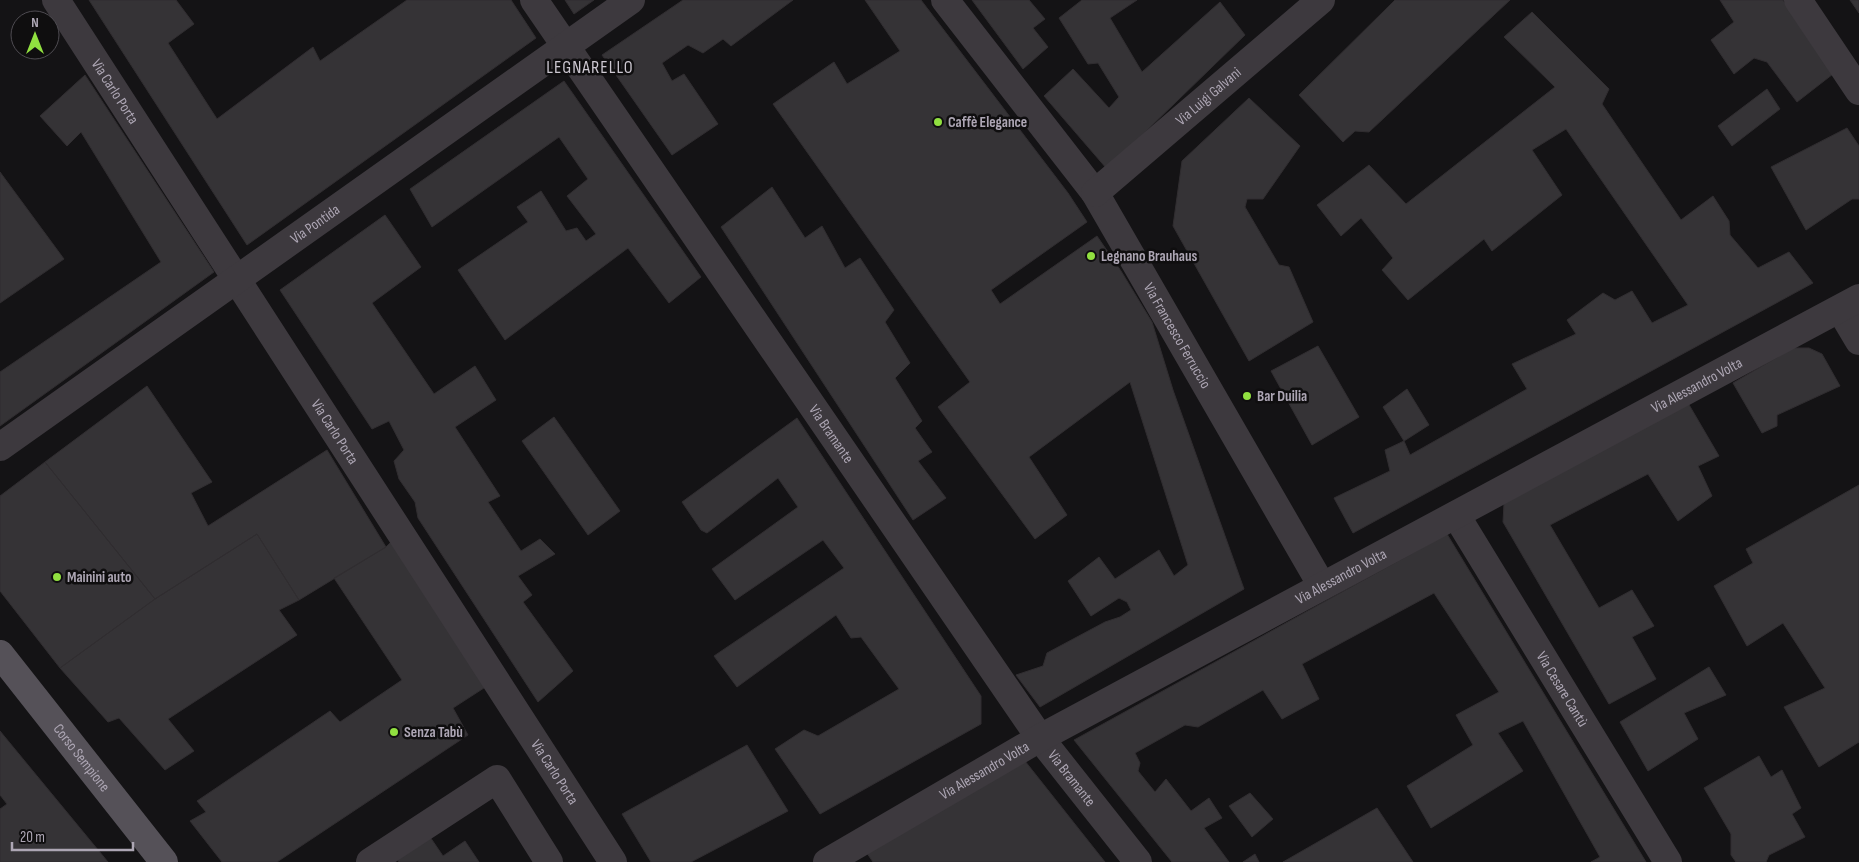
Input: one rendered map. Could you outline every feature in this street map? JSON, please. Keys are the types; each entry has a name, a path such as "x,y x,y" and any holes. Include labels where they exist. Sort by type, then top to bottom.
{"main road":[{"name":"Corso Sempione","path":"0,654 164,862"}],"street":[{"name":"Via Carlo Porta","path":"56,0 613,862"},
{"name":"Via Bramante","path":"534,0 1040,738 1138,862"},
{"name":"Via Pontida","path":"0,447 631,0"},
{"name":"Via Francesco Ferruccio","path":"945,0 1095,193 1322,586"},
{"name":"Via Luigi Galvani","path":"1095,193 1321,0"},
{"path":"1798,0 1859,91"},
{"path":"1849,303 1859,341"},
{"name":"Via Alessandro Volta","path":"827,862 1040,738 1849,303"},
{"name":"Via Cesare Cantù","path":"1456,514 1668,862"},
{"path":"370,862 497,779 549,862"}],"building":[{"path":"89,0 176,0 194,24 168,43 217,119 313,47 320,61 407,0 511,0 536,38 247,245"},
{"path":"565,0 594,0 574,14"},
{"path":"683,0 793,0 731,46 723,39 703,53 688,45 662,63 672,81 684,74 718,124 672,155 602,55"},
{"path":"865,0 921,0 1068,193 1087,222 991,290 1000,304 1097,236 1121,271 1152,322 1173,390 1244,589 1040,707 1016,675 1043,666 1047,653 1131,610 1127,602 1119,598 1091,616 1068,581 1099,557 1115,579 1159,550 1174,576 1188,565 1130,382 1029,457 1067,515 1035,539 938,407 970,382 773,104 834,62 847,84 900,51"},
{"path":"972,0 1029,0 1045,19 1033,28 1048,47 1023,69"},
{"path":"1082,0 1137,0 1110,18 1142,72 1220,2 1245,35 1107,169 1044,96 1073,69 1109,108 1119,97 1098,63 1088,64 1059,18"},
{"path":"1395,0 1510,0 1369,132 1355,131 1343,142 1299,95"},
{"path":"1720,0 1783,0 1833,74 1797,102 1767,62 1754,58 1734,74 1711,40 1734,22"},
{"path":"1850,0 1859,0 1859,13"},
{"path":"1532,12 1609,89 1602,104 1681,220 1713,196 1729,221 1730,235 1758,268 1789,252 1813,283 1353,533 1334,498 1390,471 1385,450 1404,441 1410,455 1527,389 1512,364 1576,334 1567,320 1603,293 1615,300 1632,291 1652,323 1688,305 1566,129 1532,150 1562,195 1492,251 1484,239 1408,300 1382,270 1393,258 1361,218 1341,236 1317,205 1369,165 1406,204 1555,87 1504,37"},
{"path":"85,75 214,272 0,426 0,372 161,262 81,132 67,146 40,116"},
{"path":"564,81 701,277 669,303 628,248 505,340 458,270 528,222 517,207 541,191 566,231 577,228 586,241 596,234 567,196 588,179 559,137 432,227 410,189"},
{"path":"1767,89 1780,109 1732,146 1718,126"},
{"path":"1249,98 1300,146 1263,199 1247,199 1245,207 1279,265 1289,267 1313,322 1249,361 1173,226 1182,161"},
{"path":"1847,128 1859,146 1859,199 1852,199 1806,230 1771,167"},
{"path":"0,172 64,259 0,303"},
{"path":"772,187 805,238 822,226 845,268 860,258 894,310 885,322 910,363 895,378 922,421 915,428 932,452 918,461 946,498 913,520 721,227"},
{"path":"385,215 421,267 372,303 434,394 475,366 496,400 455,427 500,496 488,502 521,551 540,539 555,554 518,576 532,595 523,602 573,671 538,702 418,518 415,502 399,479 394,461 404,450 389,421 372,429 280,290"},
{"path":"1318,346 1359,417 1312,445 1271,371"},
{"path":"1793,348 1809,348 1822,354 1840,386 1777,415 1777,426 1762,433 1733,383"},
{"path":"147,386 212,482 191,493 208,526 327,450 386,547 299,600 257,534 155,599 45,462"},
{"path":"1407,389 1429,425 1404,441 1383,407"},
{"path":"1688,403 1719,456 1698,466 1712,496 1678,521 1648,474 1550,525 1599,608 1632,590 1654,626 1632,637 1656,679 1609,704 1503,522 1504,503"},
{"path":"554,417 620,511 588,535 522,441"},
{"path":"797,418 981,696 981,724 820,814 775,749 804,730 818,736 899,689 861,637 851,638 836,615 737,687 714,656 844,568 823,540 735,600 712,569 798,507 778,478 707,533 701,530 682,502"},
{"path":"45,462 155,599 60,668 0,591 0,496"},
{"path":"1859,485 1859,742 1819,767 1784,707 1825,688 1783,623 1747,646 1714,586 1753,563 1746,549"},
{"path":"257,534 299,600 279,610 297,635 168,719 194,751 165,770 119,718 108,722 60,668 155,599"},
{"path":"1447,534 1646,862 1591,862 1600,857 1523,721 1498,733 1523,771 1431,828 1407,786 1473,745 1456,715 1499,692 1434,593 1302,664 1319,699 1282,719 1263,690 1198,727 1185,725 1135,753 1140,763 1138,771 1155,792 1166,779 1191,811 1209,798 1222,818 1204,828 1229,862 1172,862 1074,740"},
{"path":"394,539 487,686 453,708 468,735 277,862 222,862 190,821 206,812 197,801 330,711 340,722 402,680 334,578 386,547"},
{"path":"1709,667 1726,695 1684,713 1698,739 1648,771 1620,722"},
{"path":"0,731 108,862 0,862 0,809 7,804 0,795"},
{"path":"747,745 788,811 691,862 651,862 622,814"},
{"path":"1759,756 1771,777 1782,770 1801,808 1792,814 1805,837 1769,855 1766,862 1736,862 1731,855 1731,834 1704,788"},
{"path":"1025,761 1105,862 873,862 864,849"},
{"path":"1250,793 1273,819 1252,837 1229,806"},
{"path":"1377,808 1413,862 1283,862"},
{"path":"426,831 443,856 465,841 479,862 399,862 393,853"},
{"path":"1255,854 1259,862 1243,862"}],"place":[{"name":"Caffè Elegance","path":"938,122"},
{"name":"Legnano Brauhaus","path":"1091,256"},
{"name":"Bar Duilia","path":"1247,396"},
{"name":"Mainini auto","path":"57,577"},
{"name":"Senza Tabù","path":"394,732"}],"district":[{"name":"LEGNARELLO","path":"590,67"}]}
